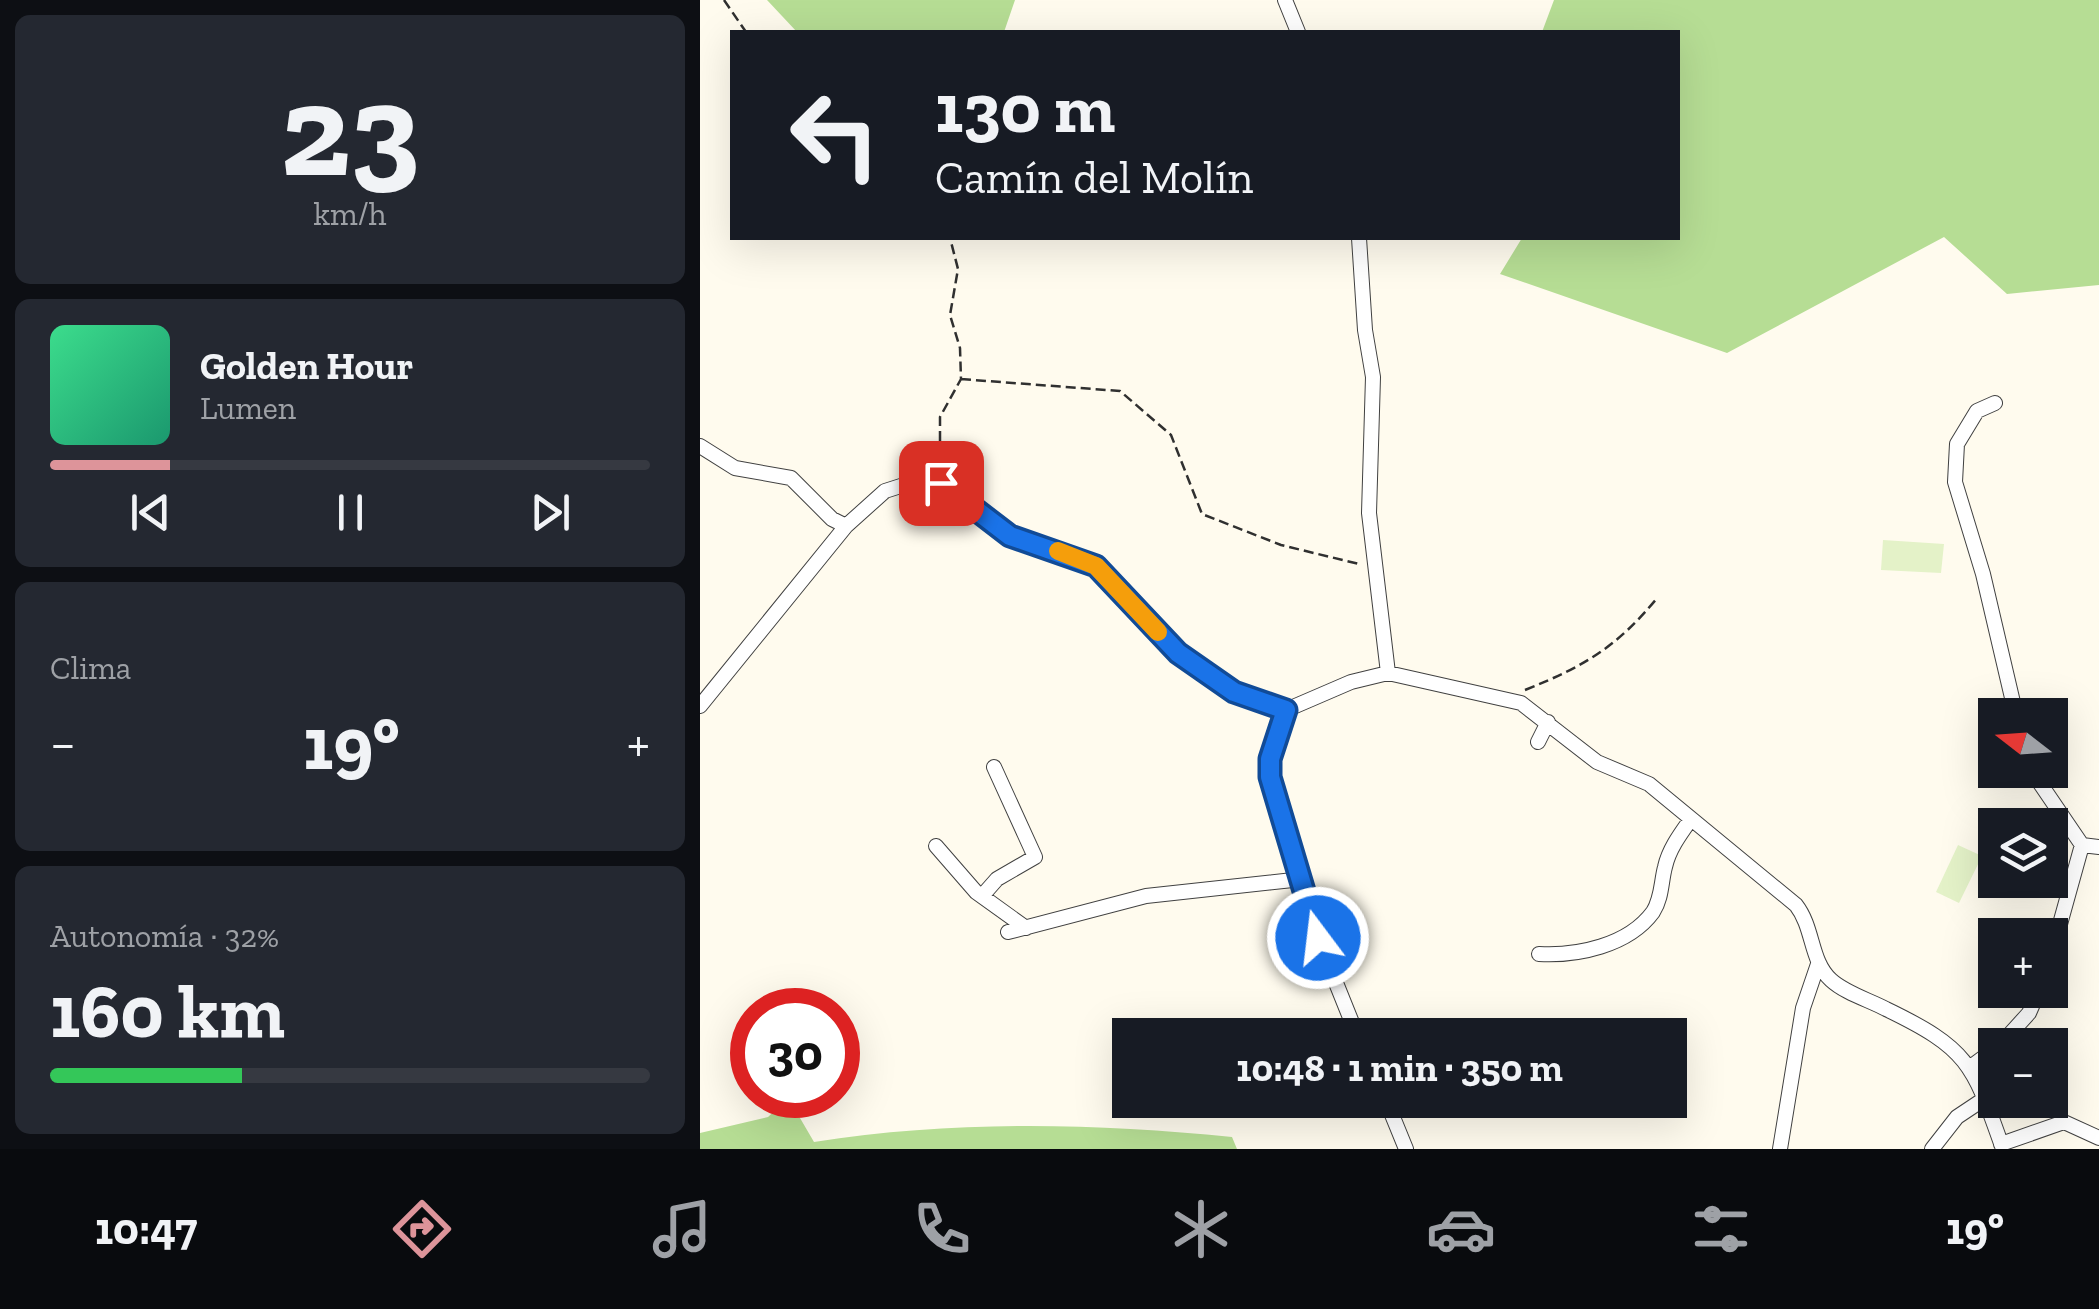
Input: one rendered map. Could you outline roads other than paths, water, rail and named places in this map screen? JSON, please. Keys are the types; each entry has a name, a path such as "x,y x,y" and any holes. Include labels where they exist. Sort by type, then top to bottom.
{"street":[{"path":"1285,0 1297,30"},
{"path":"1359,240 1365,330 1373,377 1368,474 1373,566 1388,674"},
{"path":"1995,404 1977,410 1957,444 1955,482 1983,574 2012,698"},
{"path":"700,446 735,468 792,478 832,520 846,526"},
{"path":"700,706 846,526 885,490 910,483 941,483 1010,536 1096,566 1178,653 1234,692 1286,710 1351,682 1388,674 1513,701 1548,722 1597,762 1649,784 1692,819 1796,905 1809,922 1818,964 1835,984 1949,1042 1972,1066 1978,1082"},
{"path":"1286,710 1270,759 1270,777 1335,987 1349,1018"},
{"path":"1538,742 1548,722"},
{"path":"982,896 997,879 1036,856 994,767"},
{"path":"2044,788 2082,846 2062,918"},
{"path":"1539,954 1568,956 1598,947 1626,935 1652,913 1665,863 1692,819"},
{"path":"936,846 982,896 1026,928"},
{"path":"2082,846 2099,847"},
{"path":"1008,932 1146,896 1302,879"},
{"path":"1780,1149 1803,1008 1818,964"},
{"path":"2014,1028 2031,1008"},
{"path":"1972,1066 1978,1061"},
{"path":"1932,1149 1958,1117 1978,1103"},
{"path":"1393,1118 1406,1149"},
{"path":"1991,1118 2002,1146 2064,1122 2099,1138"}]}
